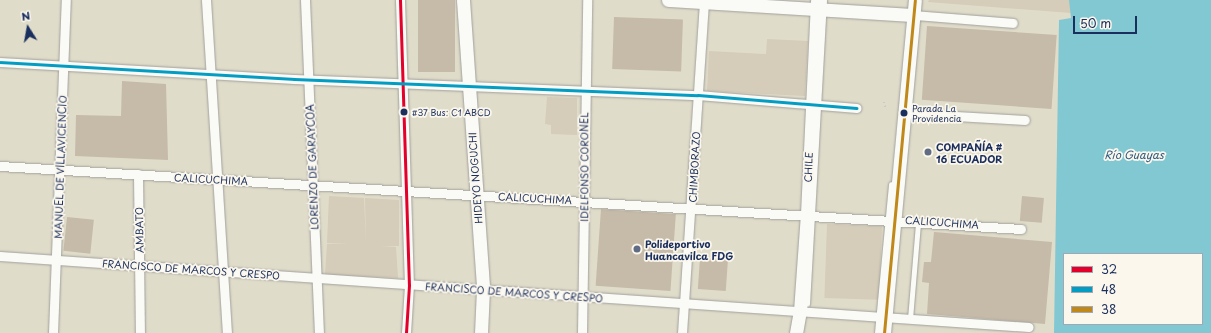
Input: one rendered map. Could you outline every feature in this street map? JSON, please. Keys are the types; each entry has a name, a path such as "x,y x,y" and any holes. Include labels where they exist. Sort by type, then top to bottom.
{"main road":[{"name":"HIDEYO NOGUCHI","path":"463,0 483,289 481,333"},
{"path":"668,0 820,5 911,15"},
{"path":"884,333 882,317 904,113 911,15 915,0"},
{"name":"CHILE","path":"796,333 803,312 811,214 820,5"}],"street":[{"name":"MANUEL DE VILLAVICENCIO","path":"52,333 66,0"},
{"path":"206,0 227,333"},
{"name":"LORENZO DE GARAYCOA","path":"305,0 319,333"},
{"path":"400,0 404,190 408,285 406,333"},
{"name":"IDELFONSO CORONEL","path":"582,333 585,296 584,90 587,0"},
{"name":"CHIMBORAZO","path":"682,333 692,207 704,1"},
{"path":"911,15 1013,23"},
{"path":"0,62 402,84 698,94 856,108"},
{"path":"904,113 1025,120"},
{"name":"CALICUCHIMA","path":"0,166 811,214 1021,229"},
{"name":"AMBATO","path":"138,174 140,333"},
{"name":"FRANCISCO DE MARCOS Y CRESPO","path":"0,256 1029,327"}],"lane":[{"path":"892,219 911,15 909,0"},
{"path":"910,319 919,221"},
{"name":"CHILE","path":"802,333 803,312"},
{"path":"877,333 882,317"}],"path":[{"path":"884,102 886,110"}],"shaded area":[{"path":"929,0 1070,0 1071,13 928,2"},
{"path":"767,39 808,41 805,96 707,91 709,51 766,54"},
{"path":"547,97 577,98 577,135 551,134 551,125 545,124"},
{"path":"329,196 364,198 366,245 365,198 399,200 399,246 381,246 396,247 398,278 325,275 327,244 348,244 327,243"},
{"path":"827,224 882,226 879,300 824,298"}],"water":[{"name":"Río Guayas","path":"1069,0 1211,0 1211,333 1054,333 1059,20 1071,18"}],"building":[{"path":"418,0 455,0 455,72 418,72"},
{"path":"614,17 683,19 681,71 612,69"},
{"path":"927,26 1057,35 1052,109 922,100"},
{"path":"122,81 166,84 168,160 75,156 76,115 121,116"},
{"path":"1022,196 1044,198 1042,223 1020,221"},
{"name":"Polideportivo Huancavilca FDG","path":"601,209 676,214 670,291 596,286"},
{"path":"67,217 94,220 90,254 63,251"},
{"path":"934,232 1052,242 1045,324 927,314 929,283 922,282 924,262 931,262"},
{"path":"700,258 728,260 726,291 698,289"}],"transit line":[{"name":"32","path":"400,0 409,285 406,333"},
{"name":"38","path":"884,333 915,0"},
{"name":"48","path":"0,62 294,79 698,95 856,108"}],"place":[{"name":"#37 Bus: C1 ABCD","path":"404,112"},
{"name":"Parada La Providencia","path":"904,113"},
{"name":"COMPAÑÍA # 16 ECUADOR","path":"928,152"},
{"name":"Polideportivo Huancavilca FDG","path":"637,249"}]}
